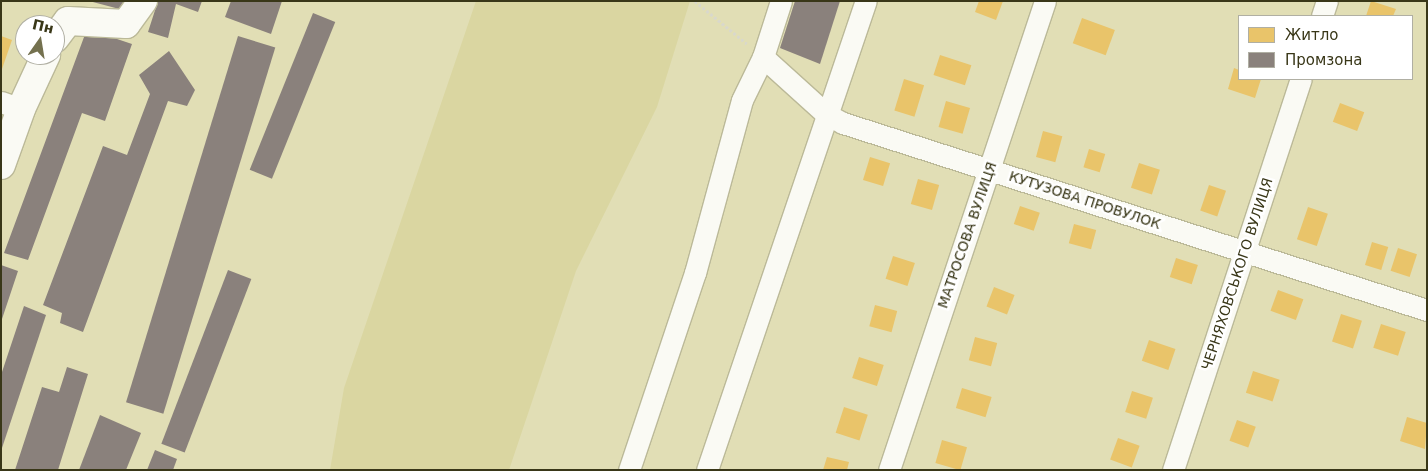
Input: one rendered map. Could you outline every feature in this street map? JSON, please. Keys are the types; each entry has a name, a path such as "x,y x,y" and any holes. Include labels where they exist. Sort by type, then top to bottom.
{"street":[{"path":"65,25 68,21 126,24 143,1"},
{"path":"629,470 695,273 742,100 763,57 781,1"},
{"path":"707,470 826,114 866,1"},
{"name":"МАТРОСОВА ВУЛИЦЯ","path":"889,470 1045,1"},
{"path":"1322,15 1327,1"},
{"name":"КУТУЗОВА ПРОВУЛОК","path":"763,57 826,114 843,123 1427,310"},
{"path":"1,165 11,105 39,65"},
{"name":"ЧЕРНЯХОВСЬКОГО ВУЛИЦЯ","path":"1174,470 1244,250 1302,80"}],"path":[{"path":"695,1 763,57"}],"shaded area":[{"path":"476,1 690,1 657,107 576,271 509,470 330,470 344,388"}],"building: Житло":[{"path":"979,1 1003,1 996,20 975,12"},
{"path":"1371,1 1396,9 1393,15 1366,15"},
{"path":"1082,18 1115,30 1106,55 1073,43"},
{"path":"1,36 12,40 2,69 1,69"},
{"path":"940,55 971,65 965,85 934,75"},
{"path":"1234,68 1238,70 1238,80 1261,80 1255,98 1228,89"},
{"path":"904,79 924,85 914,117 894,111"},
{"path":"946,101 970,108 963,134 939,127"},
{"path":"1340,103 1364,112 1357,131 1333,122"},
{"path":"1043,131 1062,136 1055,162 1036,157"},
{"path":"1089,149 1105,154 1100,172 1083,167"},
{"path":"870,157 890,163 883,186 863,180"},
{"path":"1139,163 1160,170 1152,195 1131,188"},
{"path":"918,179 939,185 932,210 911,204"},
{"path":"1209,185 1226,191 1217,216 1200,211"},
{"path":"1020,206 1040,213 1034,231 1014,224"},
{"path":"1308,207 1328,214 1317,246 1297,239"},
{"path":"1074,224 1096,230 1091,249 1069,243"},
{"path":"1372,242 1388,247 1381,270 1365,265"},
{"path":"1398,248 1417,254 1410,277 1391,271"},
{"path":"893,256 915,263 907,286 886,279"},
{"path":"1176,258 1198,265 1192,284 1170,277"},
{"path":"994,287 1015,295 1007,314 986,307"},
{"path":"1278,290 1303,299 1296,320 1270,311"},
{"path":"875,305 897,311 892,332 869,326"},
{"path":"1341,314 1362,321 1353,348 1332,342"},
{"path":"1381,324 1406,332 1398,356 1373,348"},
{"path":"975,337 997,343 991,366 969,360"},
{"path":"1149,340 1175,349 1168,370 1142,361"},
{"path":"859,357 884,365 877,386 852,378"},
{"path":"1253,371 1280,380 1273,402 1246,393"},
{"path":"962,388 992,397 986,417 956,408"},
{"path":"1132,391 1153,398 1146,419 1125,412"},
{"path":"844,407 868,415 859,440 836,433"},
{"path":"1407,417 1427,423 1425,449 1400,441"},
{"path":"1237,420 1256,427 1248,448 1229,441"},
{"path":"1118,438 1140,446 1132,467 1110,460"},
{"path":"942,440 967,447 960,470 935,463"},
{"path":"827,457 849,462 847,470 823,470"}],"building: Промзона":[{"path":"89,1 130,1 127,11"},
{"path":"158,1 202,1 198,12 176,4 168,38 148,32"},
{"path":"231,1 282,1 271,34 225,17"},
{"path":"795,1 840,1 820,64 780,48"},
{"path":"313,13 335,22 272,179 250,170"},
{"path":"87,29 132,44 105,121 82,113 28,260 4,253"},
{"path":"238,36 275,47 163,414 126,402"},
{"path":"169,51 195,90 187,106 168,101 83,332 60,323 62,313 43,305 103,146 127,155 150,94 139,75"},
{"path":"1,265 18,271 2,319 1,319"},
{"path":"228,270 251,279 185,453 161,444"},
{"path":"24,306 46,315 2,448 1,375"},
{"path":"67,367 88,374 58,470 15,470 42,387 59,392"},
{"path":"100,415 141,433 126,470 79,470"},
{"path":"155,450 177,459 173,470 147,470"}]}
